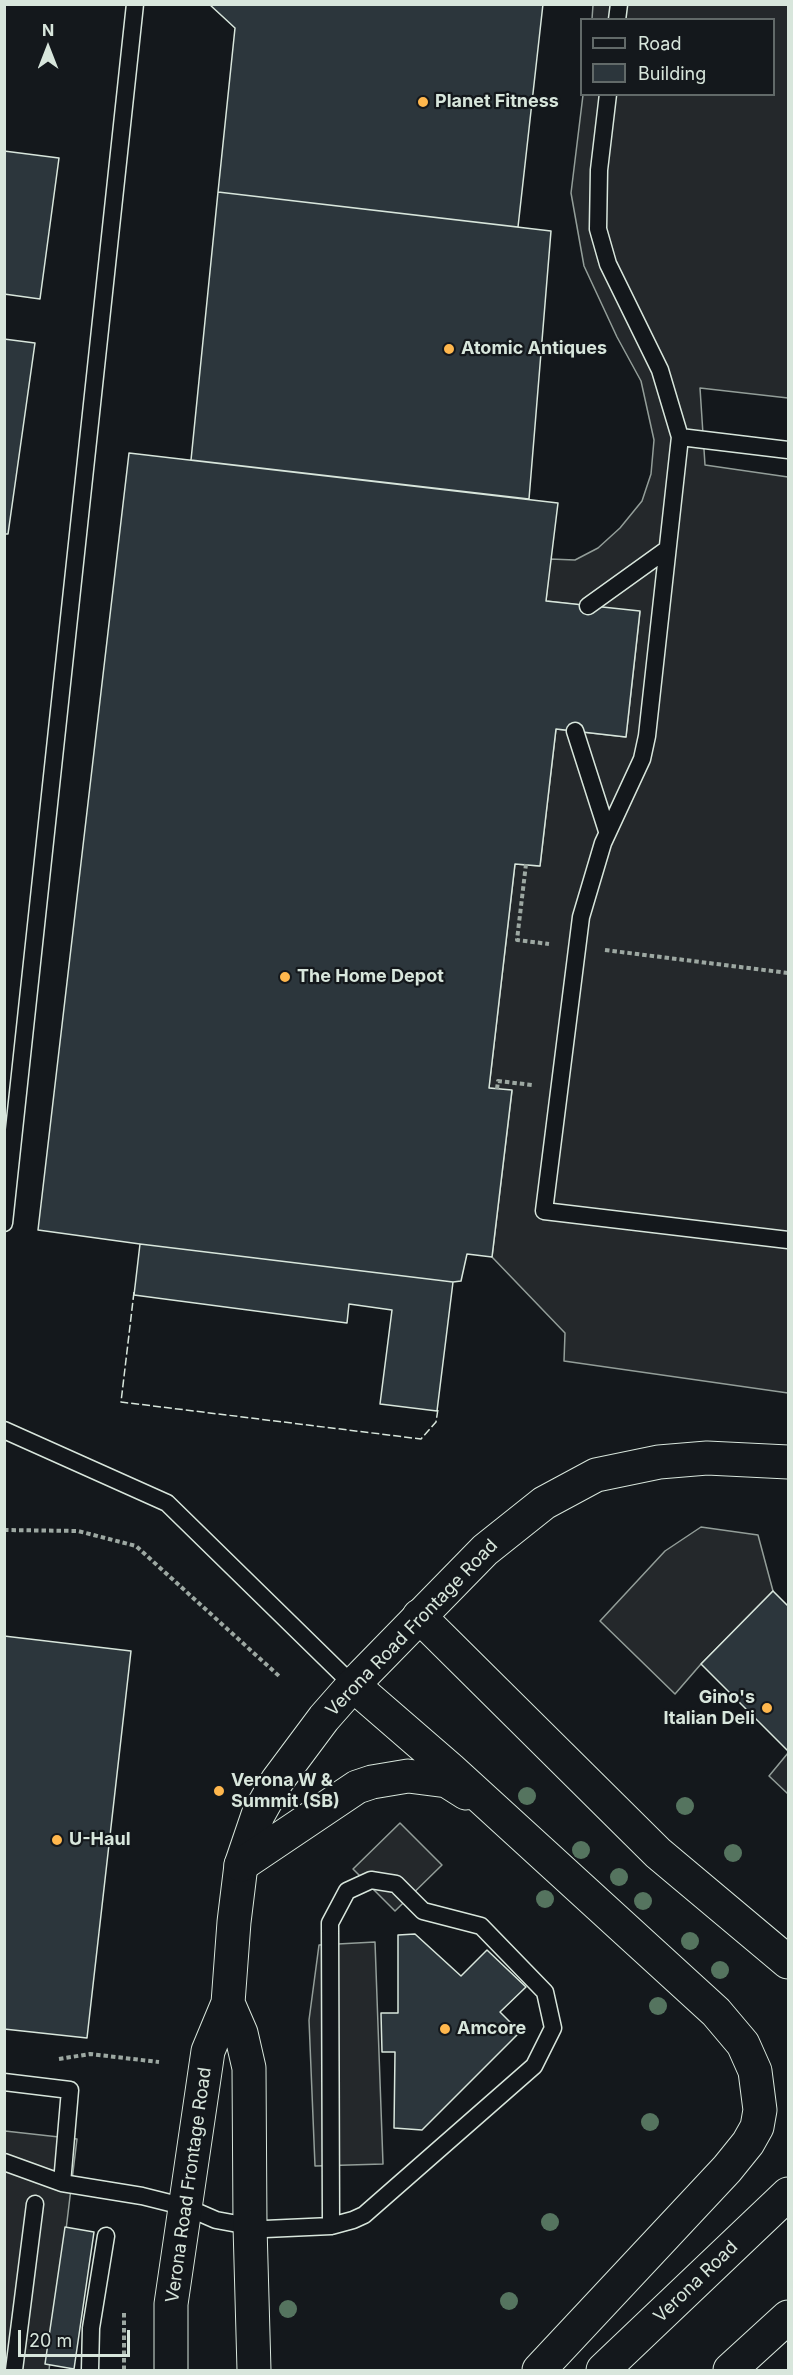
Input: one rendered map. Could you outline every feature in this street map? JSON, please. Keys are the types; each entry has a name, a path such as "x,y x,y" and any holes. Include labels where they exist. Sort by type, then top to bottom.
{"main road":[{"name":"Verona Road Frontage Road","path":"171,2370 171,2304 208,2051 228,2003 234,1922 242,1865 258,1815 277,1781 324,1718 419,1616 485,1551 544,1503 596,1475 660,1462 707,1458 789,1462"},
{"path":"419,1616 658,1853 789,1962"},
{"path":"353,1686 450,1769 716,2012 748,2053 755,2071 760,2100 757,2127 748,2143 539,2370"},
{"path":"242,1865 327,1806 357,1787 372,1782 408,1776 447,1781 502,1817"},
{"name":"Verona Road Frontage Road","path":"228,2003 241,2033 249,2068 254,2370"},
{"name":"Verona Road","path":"603,2370 789,2194"},
{"path":"730,2370 789,2317"}],"lane":[{"path":"4,1223 135,4"},
{"path":"608,96 599,170 598,229 608,264 660,370 680,437 642,759 608,831 580,917 544,1211 789,1240"},
{"path":"680,437 789,450"},
{"path":"588,606 666,550"},
{"path":"575,731 608,831"},
{"path":"4,1430 167,1503 353,1686"},
{"path":"4,2162 62,2183 142,2196 186,2207 216,2220 250,2226 278,2229 331,2226 364,2215 534,2066 553,2028 545,1992 481,1926 423,1911 396,1884 371,1880 347,1891 330,1923 331,2226"},
{"path":"4,2082 70,2090 62,2183"},
{"path":"14,2370 35,2204"},
{"path":"90,2370 91,2328 105,2236"}],"path":[{"path":"526,864 517,940 789,973"},
{"path":"497,1089 498,1081 560,1088"},
{"path":"4,1530 78,1531 136,1546 279,1676"},
{"path":"50,2061 90,2054 159,2062"},
{"path":"124,2308 124,2370"}],"shaded area":[{"path":"593,5 788,5 788,398 700,388 705,465 788,477 788,1393 564,1361 565,1333 492,1257 512,1091 489,1088 515,864 540,866 556,729 626,737 640,612 546,601 550,559 575,560 598,548 620,528 642,501 651,474 654,440 641,381 617,337 584,266 571,193 583,96 775,96 775,18 592,18"},
{"path":"701,1527 758,1535 773,1591 701,1664 675,1694 600,1621 665,1551"},
{"path":"788,1753 788,1794 769,1776"},
{"path":"400,1823 442,1865 395,1911 353,1869"},
{"path":"375,1942 383,2164 315,2166 309,2020 319,1945"},
{"path":"5,2131 77,2139 49,2370 5,2370"}],"building":[{"path":"209,4 543,4 518,227 218,192 235,28"},
{"path":"4,151 59,158 40,299 4,294"},
{"path":"218,192 551,231 529,499 191,460"},
{"path":"4,339 35,343 8,534 4,534"},
{"name":"The Home Depot","path":"129,453 558,503 546,601 640,611 626,737 556,729 540,866 515,864 489,1088 512,1090 492,1257 467,1254 461,1281 453,1282 38,1230"},
{"path":"140,1244 453,1282 437,1411 380,1404 392,1310 349,1304 347,1323 134,1295"},
{"name":"Gino's Italian Deli","path":"773,1591 788,1606 788,1751 701,1664"},
{"name":"U-Haul","path":"4,1636 131,1651 87,2038 4,2029"},
{"path":"415,1934 461,1976 487,1950 526,1987 500,2012 520,2032 422,2130 394,2128 395,2052 382,2052 381,2013 398,2013 398,1935"},
{"path":"65,2227 94,2232 74,2369 45,2364"}],"fence":[{"path":"134,1292 121,1402 421,1439 436,1422 438,1409"}],"place":[{"name":"Planet Fitness","path":"423,102"},
{"name":"Atomic Antiques","path":"449,349"},
{"name":"The Home Depot","path":"285,977"},
{"name":"Gino's Italian Deli","path":"767,1708"},
{"name":"Verona W & Summit (SB)","path":"219,1791"},
{"name":"U-Haul","path":"57,1840"},
{"name":"Amcore","path":"445,2029"}]}
